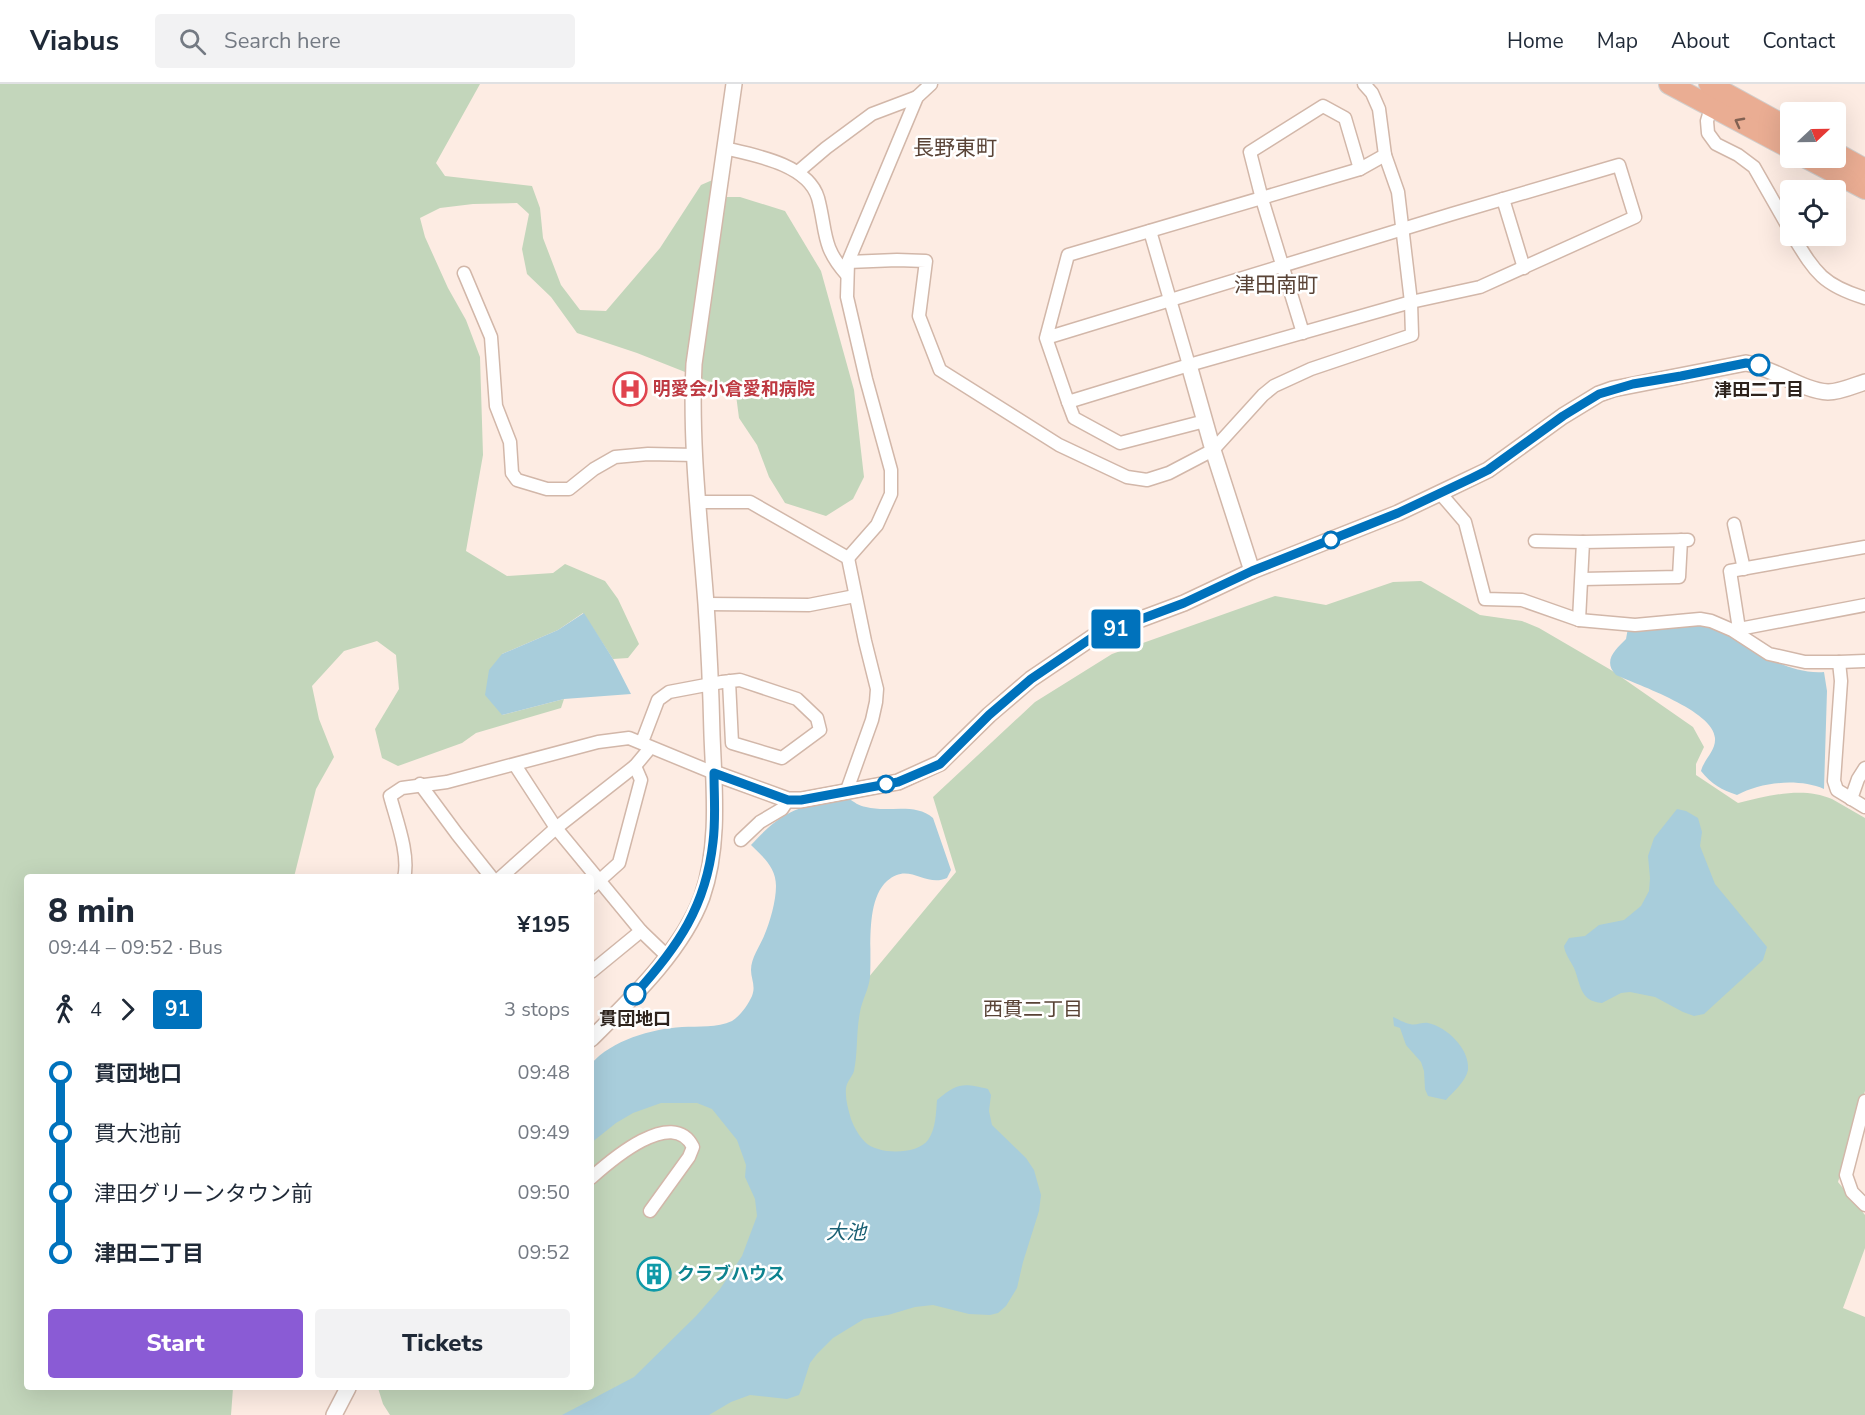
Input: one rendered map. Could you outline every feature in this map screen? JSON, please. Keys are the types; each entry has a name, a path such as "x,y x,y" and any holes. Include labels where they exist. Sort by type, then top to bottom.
{"main road":[{"path":"1669,84 1712,93 1780,124"},
{"path":"1712,93 1780,141"},
{"path":"1846,159 1865,169"},
{"path":"1825,168 1865,189"}],"street":[{"path":"594,1036 649,979 691,921 702,897 714,840 711,684 695,455 694,364 734,84"},
{"path":"799,171 872,114 917,97 931,84"},
{"path":"724,148 756,155 799,171 816,192 825,242 838,264 848,268 897,260 926,261 919,316 940,370 1059,445 1127,477 1147,480 1169,472 1213,450 1274,386 1311,369 1412,334 1411,302 1398,192 1385,154 1379,109 1372,93 1364,84"},
{"path":"1712,93 1707,121 1708,134 1716,144 1738,155 1754,167 1780,213"},
{"path":"848,558 877,525 891,494 891,470 847,297 848,268 917,97"},
{"path":"1303,333 1262,199 1251,152 1323,106 1345,118 1360,169"},
{"path":"1205,421 1120,443 1074,418 1046,338 1068,255 1360,169 1385,154"},
{"path":"1046,338 1619,165 1635,217 1480,287 1411,302 1068,402"},
{"path":"1503,199 1524,268"},
{"path":"1150,231 1213,450 1252,571"},
{"path":"1799,246 1812,268 1826,280 1846,292 1865,298"},
{"path":"464,273 491,338 496,406 510,442 512,473 517,480 548,489 569,489 594,469 615,457 648,454 695,455"},
{"path":"405,874 406,868 400,834 390,796 402,788 447,782 598,742 629,738 788,800 801,800 898,782 940,764 989,715 1031,679 1093,637 1184,603 1252,571 1398,513 1488,470 1563,416 1599,394 1623,386 1746,363 1759,365 1817,390 1830,392 1865,382"},
{"path":"1440,493 1465,522 1485,599 1522,600 1579,620 1635,625 1700,619 1736,629 1769,654 1804,662 1865,661"},
{"path":"698,502 750,502 848,558 876,683 876,702 847,790"},
{"path":"1734,524 1744,568"},
{"path":"1535,541 1684,540 1679,577 1582,579"},
{"path":"1579,620 1583,542"},
{"path":"1736,629 1730,571 1865,547"},
{"path":"706,604 809,605 855,596"},
{"path":"1736,629 1865,605"},
{"path":"1839,662 1834,781 1837,790 1865,807"},
{"path":"504,874 555,828 635,765 646,745 658,700 669,692 711,684 729,681 740,680 797,699 817,718 820,730 782,758 732,743 729,681"},
{"path":"515,765 587,874"},
{"path":"635,765 640,780 619,863 595,885 667,956"},
{"path":"1851,798 1865,768"},
{"path":"420,784 489,874"},
{"path":"741,840 760,822 782,809 788,800"},
{"path":"594,970 641,931"},
{"path":"1865,1101 1846,1176 1852,1192 1865,1204"},
{"path":"594,1175 623,1150 649,1137 673,1132 683,1135 689,1139 693,1147 650,1211"},
{"path":"334,1415 347,1390"}],"green space":[{"path":"0,84 480,84 436,163 445,176 532,186 540,208 543,238 561,285 580,310 606,311 660,248 701,185 717,178 724,197 740,197 785,211 821,271 854,390 864,477 853,499 826,516 785,503 769,477 757,445 739,418 736,395 723,387 637,353 577,333 551,297 527,274 522,249 529,214 517,203 473,204 440,208 420,218 425,237 448,288 466,320 480,357 483,455 466,551 507,576 553,573 565,564 605,581 618,599 639,644 628,658 613,659 583,613 558,630 502,654 502,715 564,699 561,708 476,733 462,743 398,766 382,758 375,729 399,689 396,655 377,641 344,651 312,686 319,719 334,757 316,789 295,874 24,874 24,1390 233,1390 231,1415 0,1415"},
{"path":"1421,581 1480,615 1522,621 1539,628 1611,670 1693,727 1704,747 1696,764 1696,775 1738,803 1785,793 1809,793 1832,799 1865,818 1865,1091 1838,1182 1865,1215 1865,1248 1843,1308 1865,1317 1865,1415 390,1415 383,1404 379,1390 594,1390 594,1120 642,1096 775,1090 956,872 933,797 1035,702 1112,654 1275,596 1326,605 1393,582"}],"water":[{"path":"584,613 613,659 631,694 564,699 502,715 485,695 489,670 502,654 558,630"},
{"path":"1707,624 1777,662 1792,668 1824,672 1827,691 1824,789 1803,783 1780,783 1757,787 1737,795 1722,789 1701,771 1715,743 1711,728 1702,718 1657,692 1616,675 1612,670 1610,660 1626,639 1628,628"},
{"name":"大池","path":"848,798 857,804 874,809 918,810 933,818 951,870 947,878 939,880 910,874 895,876 887,881 880,890 872,913 869,981 860,1012 854,1071 847,1083 846,1100 855,1128 865,1142 879,1149 897,1152 923,1145 928,1140 934,1126 937,1100 944,1094 956,1087 966,1085 988,1089 991,1095 989,1111 992,1125 1026,1158 1034,1170 1041,1195 1039,1211 1017,1288 1006,1306 998,1313 990,1315 969,1314 933,1305 864,1319 833,1338 817,1354 810,1363 799,1395 787,1399 750,1395 731,1402 709,1415 562,1415 634,1377 696,1316 720,1289 742,1256 757,1216 755,1199 745,1177 746,1165 737,1140 712,1109 697,1103 661,1103 633,1113 594,1141 594,1061 610,1048 633,1037 670,1028 720,1025 732,1021 744,1010 753,992 751,966 768,924 776,892 774,873 751,845 784,816 817,804"},
{"path":"1677,809 1698,818 1702,832 1700,846 1715,884 1767,947 1763,960 1704,1014 1694,1016 1655,997 1630,992 1621,993 1602,1003 1594,1002 1582,991 1564,946 1569,938 1585,936 1599,925 1624,920 1641,906 1649,891 1648,856 1654,838"},
{"path":"1393,1017 1406,1023 1435,1025 1450,1034 1461,1047 1468,1062 1467,1074 1446,1100 1428,1096 1421,1062 1406,1045 1400,1028 1394,1026"}],"bus line":[{"name":"91","path":"635,994 679,939 691,921 702,897 714,840 714,773 788,800 801,800 898,782 940,764 989,715 1031,679 1093,637 1184,603 1252,571 1398,513 1472,478 1488,470 1542,430 1599,394 1633,384 1746,363 1759,365"}],"place":[{"name":"津田二丁目","path":"1759,365"},
{"name":"明愛会小倉愛和病院","path":"630,389"},
{"name":"貫団地口","path":"635,994"},
{"name":"クラブハウス","path":"654,1274"}],"district":[{"name":"長野東町","path":"955,148"},
{"name":"津田南町","path":"1276,285"},
{"name":"西貫二丁目","path":"1033,1009"}]}
